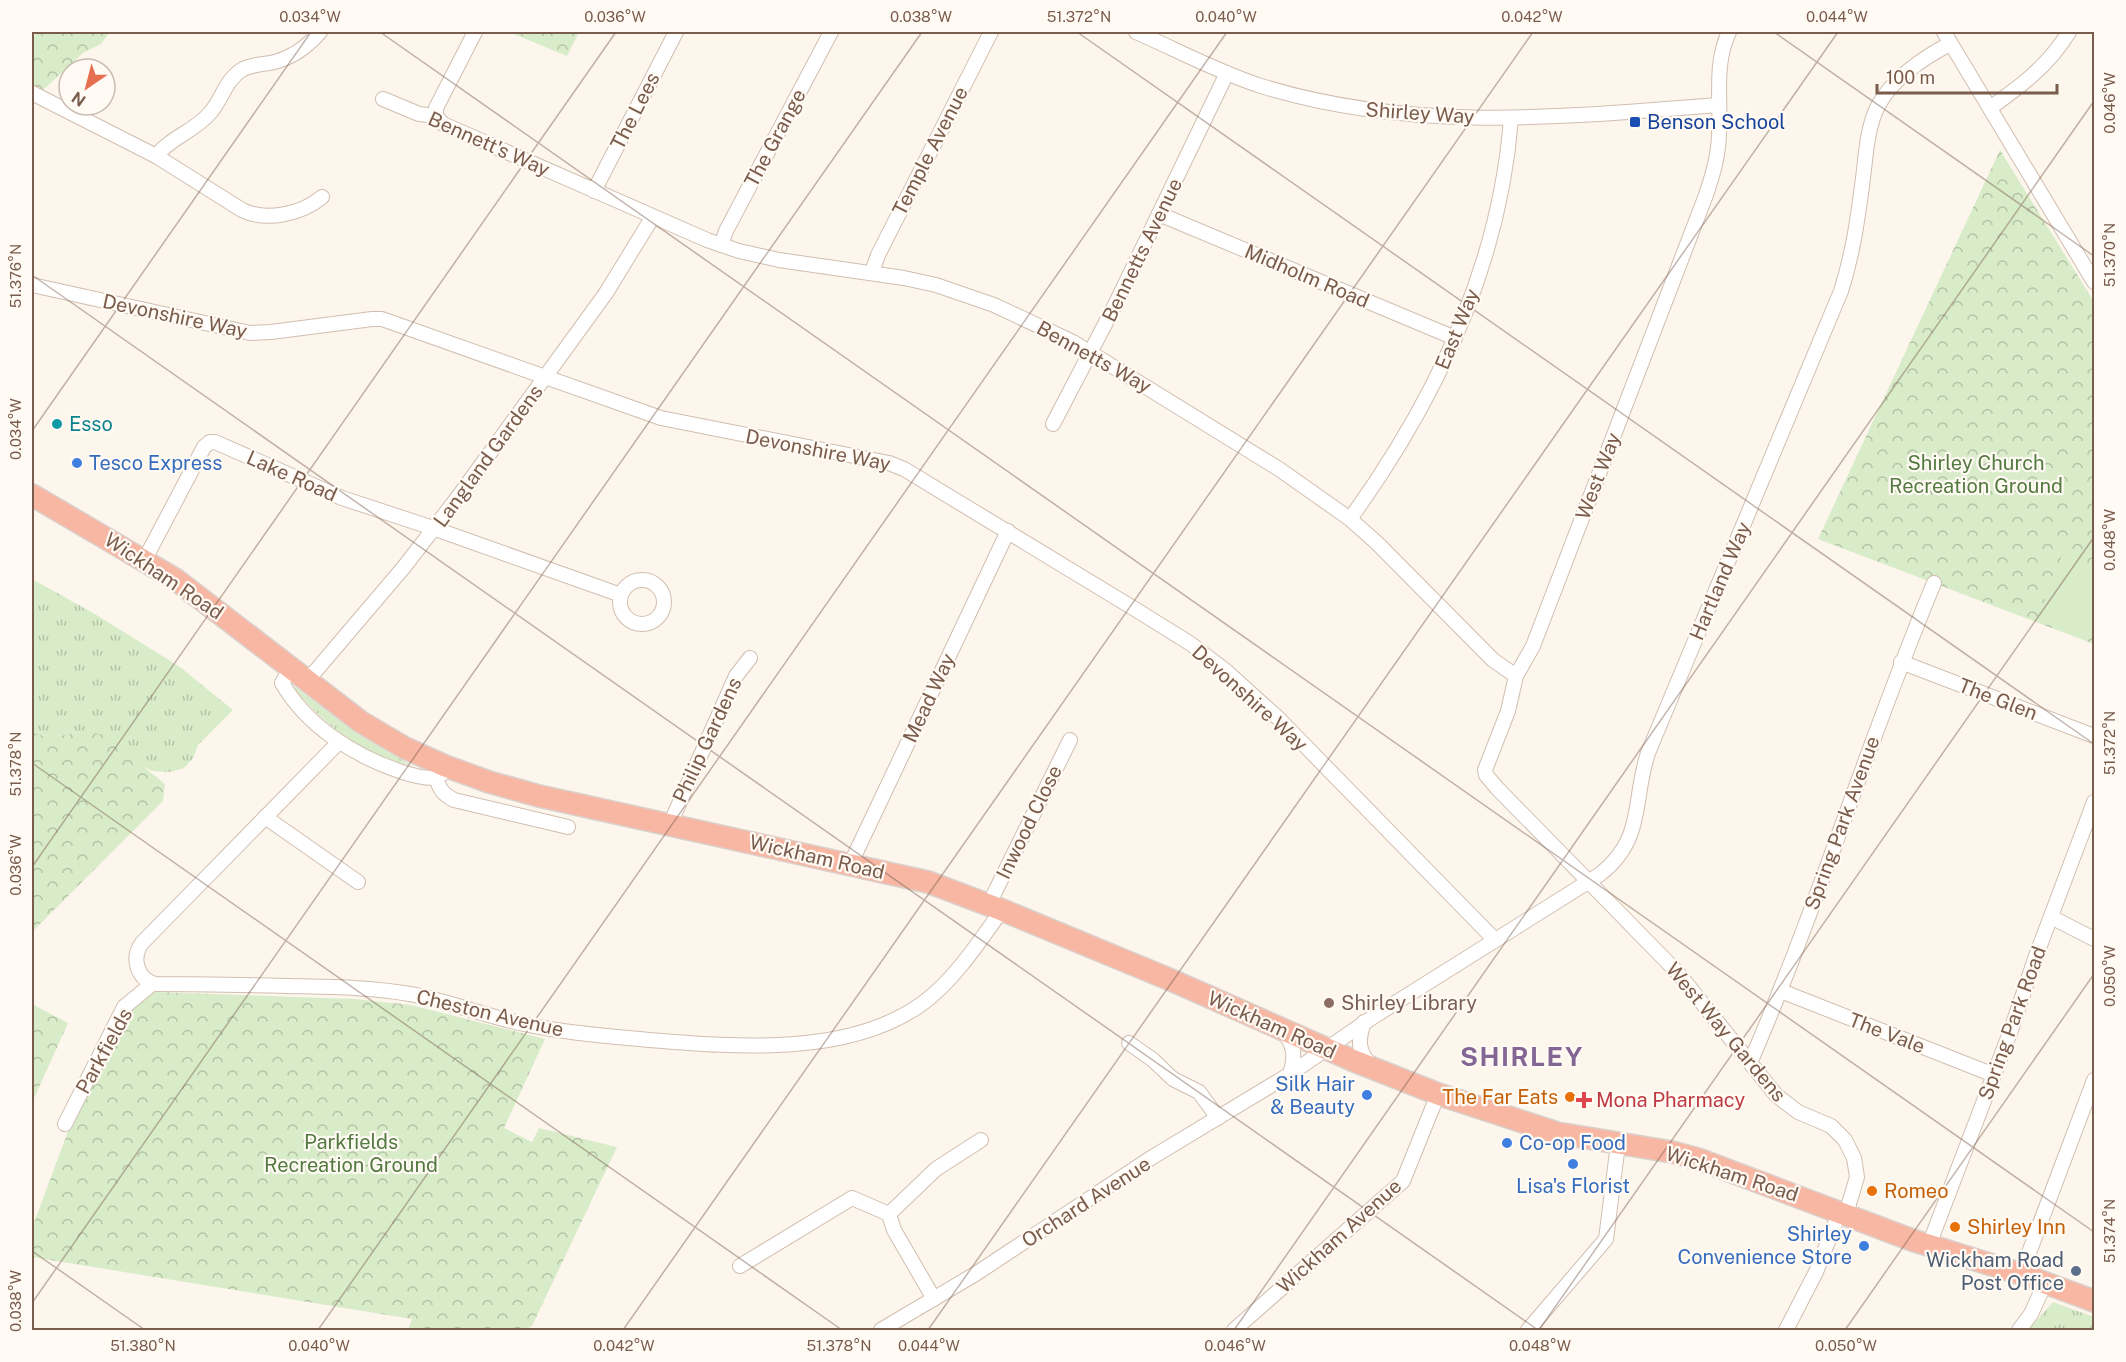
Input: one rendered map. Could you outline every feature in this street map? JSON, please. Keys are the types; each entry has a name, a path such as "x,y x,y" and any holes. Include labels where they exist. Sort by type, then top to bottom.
{"highway":[{"name":"Wickham Road","path":"32,495 145,560 207,602 290,669 371,728 440,772 928,882 995,907 1171,980 1438,1094 1546,1130 1672,1152 1698,1159 1929,1245 2021,1274 2094,1301"}],"street":[{"path":"156,156 174,138 209,114 226,85 237,73 247,67 278,61 295,53 320,32"},
{"path":"436,116 436,108 475,32"},
{"name":"The Lees","path":"594,191 676,32"},
{"name":"The Grange","path":"721,245 726,231 831,32"},
{"name":"Temple Avenue","path":"872,273 878,255 991,32"},
{"name":"Shirley Way","path":"1136,32 1261,86 1305,98 1382,112 1429,117 1511,118 1604,114 1718,105"},
{"name":"West Way","path":"1587,882 1486,775 1486,766 1508,711 1516,676 1533,646 1707,195 1719,146 1720,60 1729,32"},
{"path":"1990,108 2047,63 2068,32"},
{"path":"1947,38 2094,282"},
{"name":"Hartland Way","path":"1326,1048 1599,875 1616,860 1632,834 1648,753 1838,298 1850,261 1865,157 1876,109 1884,97 1915,66 1947,38"},
{"name":"Bennetts Avenue","path":"1053,424 1091,353 1227,73"},
{"path":"32,93 156,156 242,210 256,215 274,215 307,207 322,197"},
{"name":"Bennett's Way","path":"384,99 419,114 436,116 443,124 594,191"},
{"name":"East Way","path":"1350,519 1420,411 1455,338 1476,282 1493,222 1511,118"},
{"name":"Bennetts Way","path":"594,191 652,218 721,245 779,260 936,285 994,305 1043,327 1091,353 1279,469 1350,519 1377,543 1498,665 1516,676"},
{"name":"Midholm Road","path":"1159,214 1455,338"},
{"name":"Langland Gardens","path":"307,681 435,528 606,293 652,218"},
{"name":"Devonshire Way","path":"32,285 250,333 382,319 661,418 898,466 1174,633 1226,671 1278,718 1495,940"},
{"name":"Lake Road","path":"145,560 201,453 210,442 223,445 333,495 435,528"},
{"path":"435,528 621,595"},
{"name":"Mead Way","path":"850,865 1008,531"},
{"name":"Spring Park Avenue","path":"1750,1063 1781,991 1901,662 1934,583"},
{"name":"Philip Gardens","path":"670,824 736,676 750,658"},
{"name":"The Glen","path":"1901,662 2094,736"},
{"name":"Wickham Road","path":"290,669 282,683 290,698 339,742 366,758 409,774 440,772 440,790 445,796 454,800 568,827"},
{"name":"Inwood Close","path":"995,907 1070,740"},
{"path":"152,984 142,977 137,967 136,956 139,946 339,742"},
{"name":"Spring Park Road","path":"1929,1245 2094,802"},
{"path":"265,817 358,882"},
{"name":"West Way Gardens","path":"1587,882 1678,973 1783,1102 1798,1112 1831,1126 1850,1148 1857,1177 1812,1281 1785,1330"},
{"name":"Cheston Avenue","path":"152,984 372,990 412,994 501,1019 552,1030 706,1045 787,1045 821,1041 860,1031 904,1014 923,1003 954,972 995,907"},
{"path":"2051,917 2094,939"},
{"name":"Parkfields","path":"65,1124 124,1007 152,984"},
{"name":"The Vale","path":"1781,991 1994,1075"},
{"path":"1364,1022 1359,1044 1362,1054 1375,1069"},
{"path":"1284,1029 1294,1052 1290,1074"},
{"path":"1129,1043 1153,1060 1173,1079 1199,1092 1218,1118"},
{"name":"Orchard Avenue","path":"882,1330 1011,1251 1136,1168 1290,1074 1326,1048"},
{"path":"2021,1274 2094,1080"},
{"name":"Wickham Avenue","path":"1234,1330 1403,1181 1438,1094"},
{"path":"889,1214 936,1169 981,1140"},
{"path":"1528,1330 1606,1239 1618,1144"},
{"path":"740,1266 852,1198 889,1214 894,1230 934,1299"},
{"path":"2019,1330 2031,1314 2045,1283"}],"green space":[{"path":"39,32 110,32 101,44 79,57 57,57 57,77 41,92 32,87 33,37"},
{"path":"509,32 579,32 567,56"},
{"name":"Shirley Church Recreation Ground","path":"2000,150 2094,302 2094,644 1818,539"},
{"path":"2063,553 2094,565 2094,639 2038,617"},
{"path":"32,579 95,614 180,667 233,710 198,745 193,758 184,768 170,772 152,771 117,746 81,731 56,736 44,736 32,732"},
{"path":"294,686 356,733 412,766 377,754 348,738 321,717"},
{"path":"81,731 104,735 165,784 163,801 32,932 32,732 44,736 56,736"},
{"name":"Parkfields Recreation Ground","path":"154,992 355,999 411,1005 545,1039 504,1128 532,1142 539,1128 617,1147 532,1326 524,1330 408,1330 412,1319 32,1257 32,1228 70,1126 128,1011"},
{"path":"32,1004 68,1023 32,1103"},
{"path":"2053,1302 2094,1317 2094,1330 2028,1330"}],"place":[{"name":"Benson School","path":"1635,122"},
{"name":"Esso","path":"57,424"},
{"name":"Tesco Express","path":"77,463"},
{"name":"Shirley Library","path":"1329,1003"},
{"name":"Silk Hair & Beauty","path":"1367,1095"},
{"name":"The Far Eats","path":"1570,1097"},
{"name":"Mona Pharmacy","path":"1584,1100"},
{"name":"Co-op Food","path":"1507,1143"},
{"name":"Lisa's Florist","path":"1573,1164"},
{"name":"Romeo","path":"1872,1191"},
{"name":"Shirley Inn","path":"1955,1227"},
{"name":"Shirley Convenience Store","path":"1864,1246"},
{"name":"Wickham Road Post Office","path":"2076,1271"}],"district":[{"name":"SHIRLEY","path":"1522,1057"}]}
